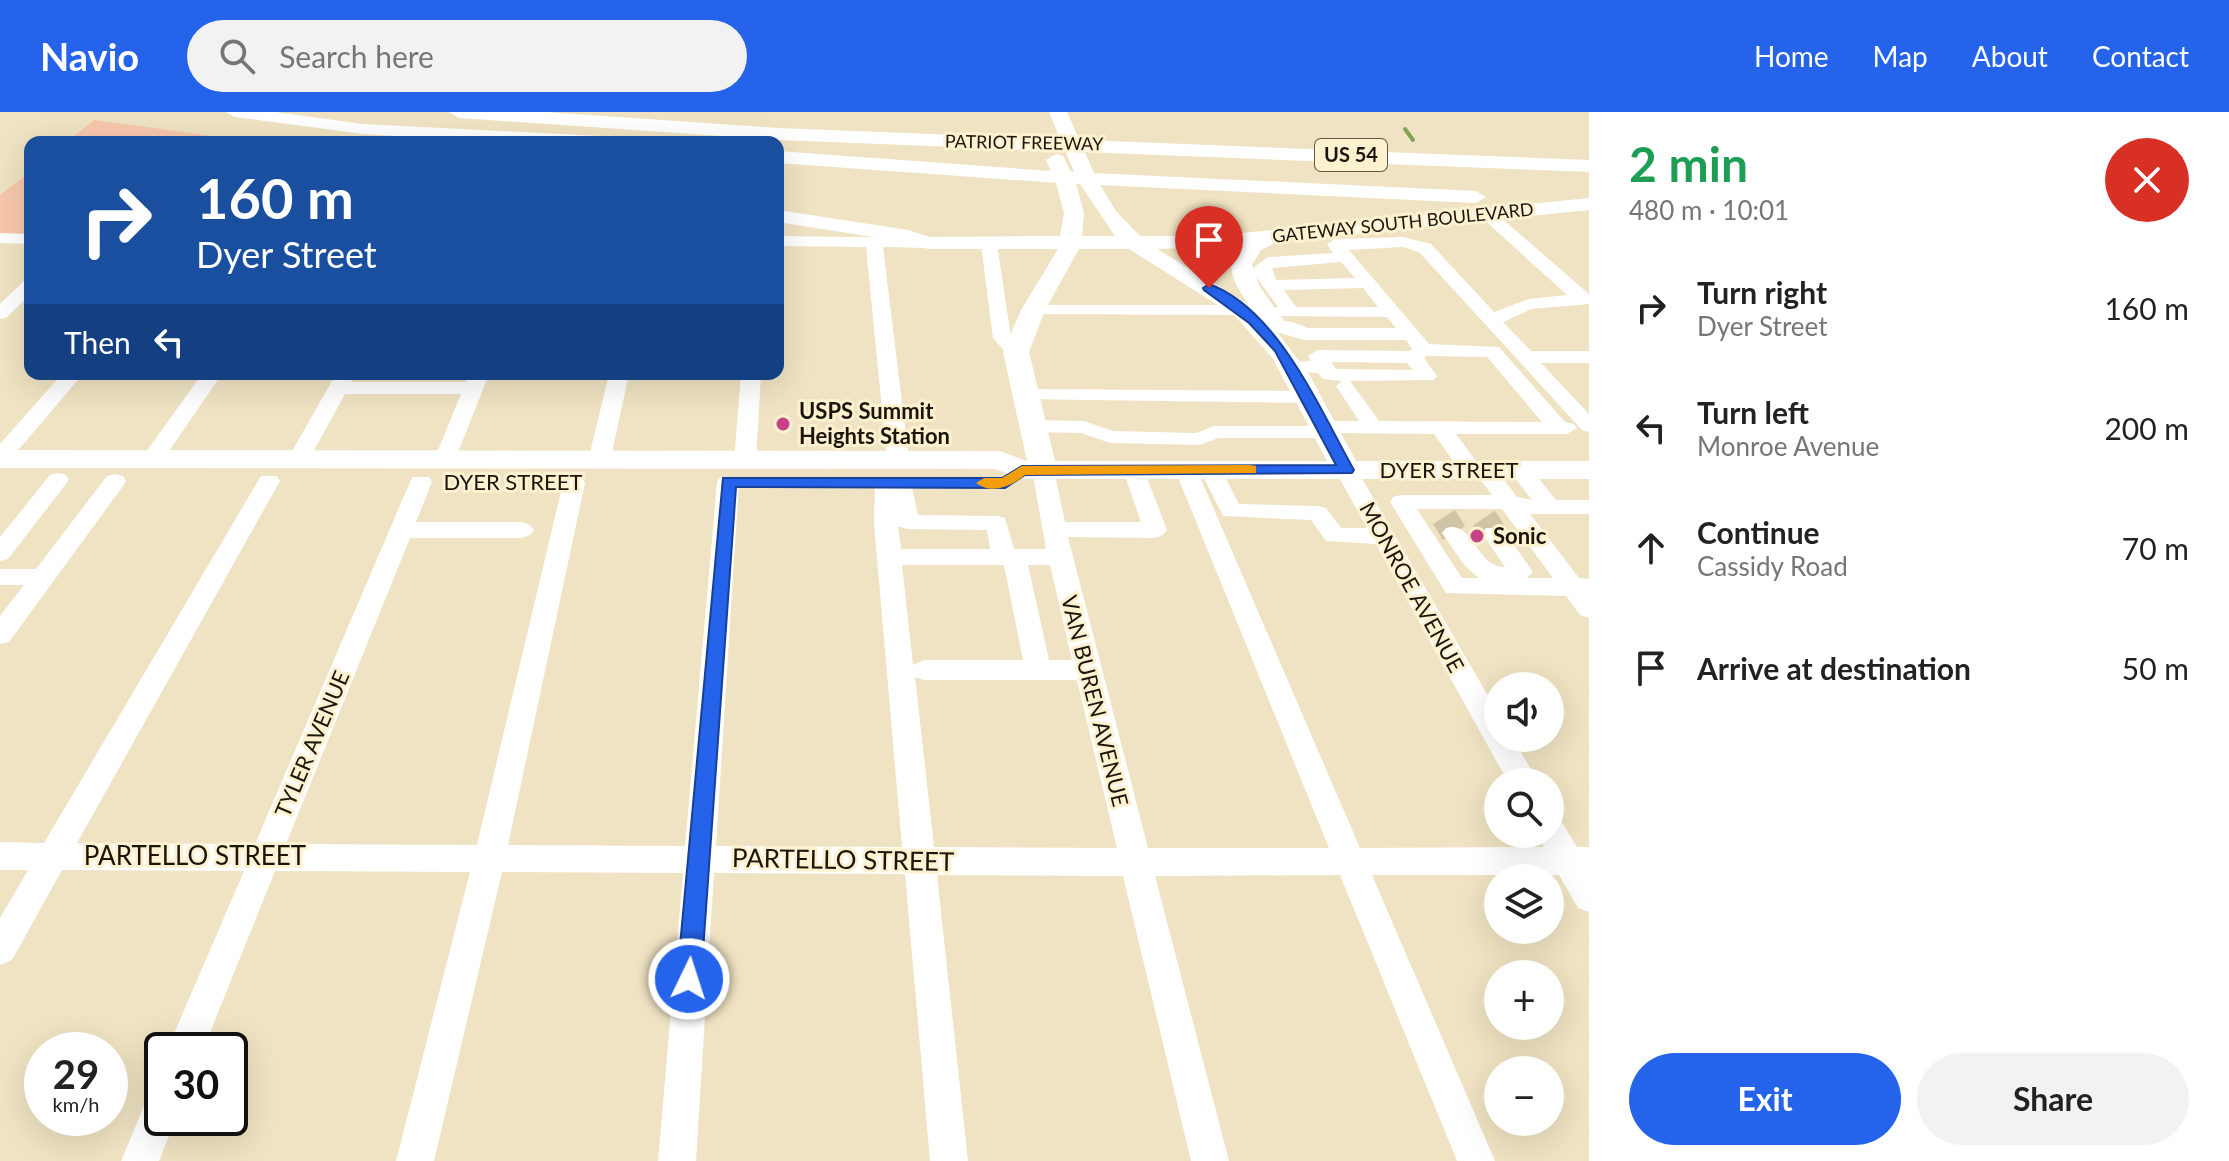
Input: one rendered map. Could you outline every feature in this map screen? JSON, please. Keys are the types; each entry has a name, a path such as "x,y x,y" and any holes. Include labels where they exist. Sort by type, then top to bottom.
{"highway":[{"name":"PATRIOT FREEWAY","path":"459,112 764,133 1589,166"},
{"name":"PATRIOT FREEWAY","path":"1010,122 1589,147"},
{"path":"784,149 1276,172 1589,178"}],"main road":[{"path":"235,112 363,129 491,136"},
{"path":"1058,112 1096,196 1109,217 1136,244 1281,333"},
{"path":"1016,352 1033,310 1066,258 1074,213 1070,193 1042,125"},
{"path":"363,129 382,136"},
{"path":"784,157 1029,176 1411,195 1589,197"},
{"name":"GATEWAY SOUTH BOULEVARD","path":"784,217 908,236 928,243 1136,244 1269,238 1336,245 1486,213 1589,204"},
{"path":"1269,238 1251,246 1240,268 1281,333"},
{"name":"MONROE AVENUE","path":"1281,333 1307,397 1346,470"},
{"name":"VAN BUREN AVENUE","path":"1016,352 1033,426 1032,470"},
{"name":"DYER STREET","path":"0,458 603,461 737,471 895,475 1005,483 1032,470 1589,470"},
{"path":"46,480 71,471 129,472 142,468 152,459"},
{"path":"421,482 433,472 449,470 584,467 603,461"},
{"name":"DYER STREET","path":"0,480 574,483 737,471"}],"street":[{"path":"1486,213 1585,299"},
{"path":"0,238 24,239"},
{"path":"784,241 928,243"},
{"path":"874,242 895,475 897,522 890,557 949,1161"},
{"path":"1336,245 1393,312 1416,347 1427,376 1330,375 1281,333 1271,285 1263,267 1268,262 1336,245 1403,242 1425,248 1589,427"},
{"name":"VAN BUREN AVENUE","path":"989,244 1002,338 1016,352"},
{"path":"1271,285 1368,283"},
{"path":"0,314 24,291"},
{"path":"1492,320 1529,304 1585,299"},
{"path":"1033,310 1241,310"},
{"path":"1281,333 1393,312"},
{"path":"1281,333 1290,327 1304,334 1416,347 1589,357"},
{"path":"1492,351 1559,428"},
{"path":"0,458 68,380"},
{"path":"152,459 208,380"},
{"path":"603,461 618,380"},
{"path":"677,1161 697,858 737,471 750,380"},
{"path":"298,460 341,381 476,381 445,460"},
{"path":"1346,386 1373,427"},
{"path":"1025,395 1307,397"},
{"path":"1069,396 1079,427"},
{"path":"1033,426 1079,427 1110,437 1200,439 1214,432 1373,427 1589,427"},
{"path":"1440,427 1478,470 1528,505"},
{"name":"VAN BUREN AVENUE","path":"1032,470 1057,543 1210,1161"},
{"path":"890,557 1008,557 1057,543 1155,530 1134,470"},
{"path":"1199,470 1231,511 1318,513 1334,536 1384,536"},
{"path":"1199,470 1349,860 1476,1161"},
{"name":"MONROE AVENUE","path":"1346,470 1515,768"},
{"path":"1395,470 1480,570 1493,575 1521,572 1483,517"},
{"path":"1520,470 1528,505 1584,593"},
{"path":"0,553 46,480"},
{"path":"0,635 115,481"},
{"path":"0,949 269,481"},
{"name":"TYLER AVENUE","path":"192,1032 421,482"},
{"path":"415,1161 490,857 574,483"},
{"path":"1430,511 1483,517 1528,505 1589,507"},
{"path":"1430,511 1445,570 1455,587 1584,593"},
{"path":"897,522 997,523 1038,670"},
{"path":"402,530 522,530"},
{"path":"1403,569 1445,570"},
{"path":"0,577 43,577"},
{"path":"924,670 1088,670"},
{"path":"1564,846 1578,861 1589,898"},
{"name":"PARTELLO STREET","path":"0,856 1134,862 1578,861"},
{"path":"140,1161 150,1136"}],"shaded area":[{"path":"94,120 213,136 74,136"},
{"path":"24,177 24,234 0,234 0,195"}],"waterway":[{"path":"1405,129 1413,140"}],"tunnel":[{"path":"1444,517 1454,533"},
{"path":"1484,518 1494,533"}],"slow traffic":[{"path":"984,483 1005,483 1022,470 1250,470"}],"place":[{"name":"USPS Summit Heights Station","path":"783,424"},
{"name":"Sonic","path":"1477,536"}],"route":[{"path":"689,979 728,482 1005,483 1022,470 1346,470 1280,350 1254,320 1209,288"}]}
